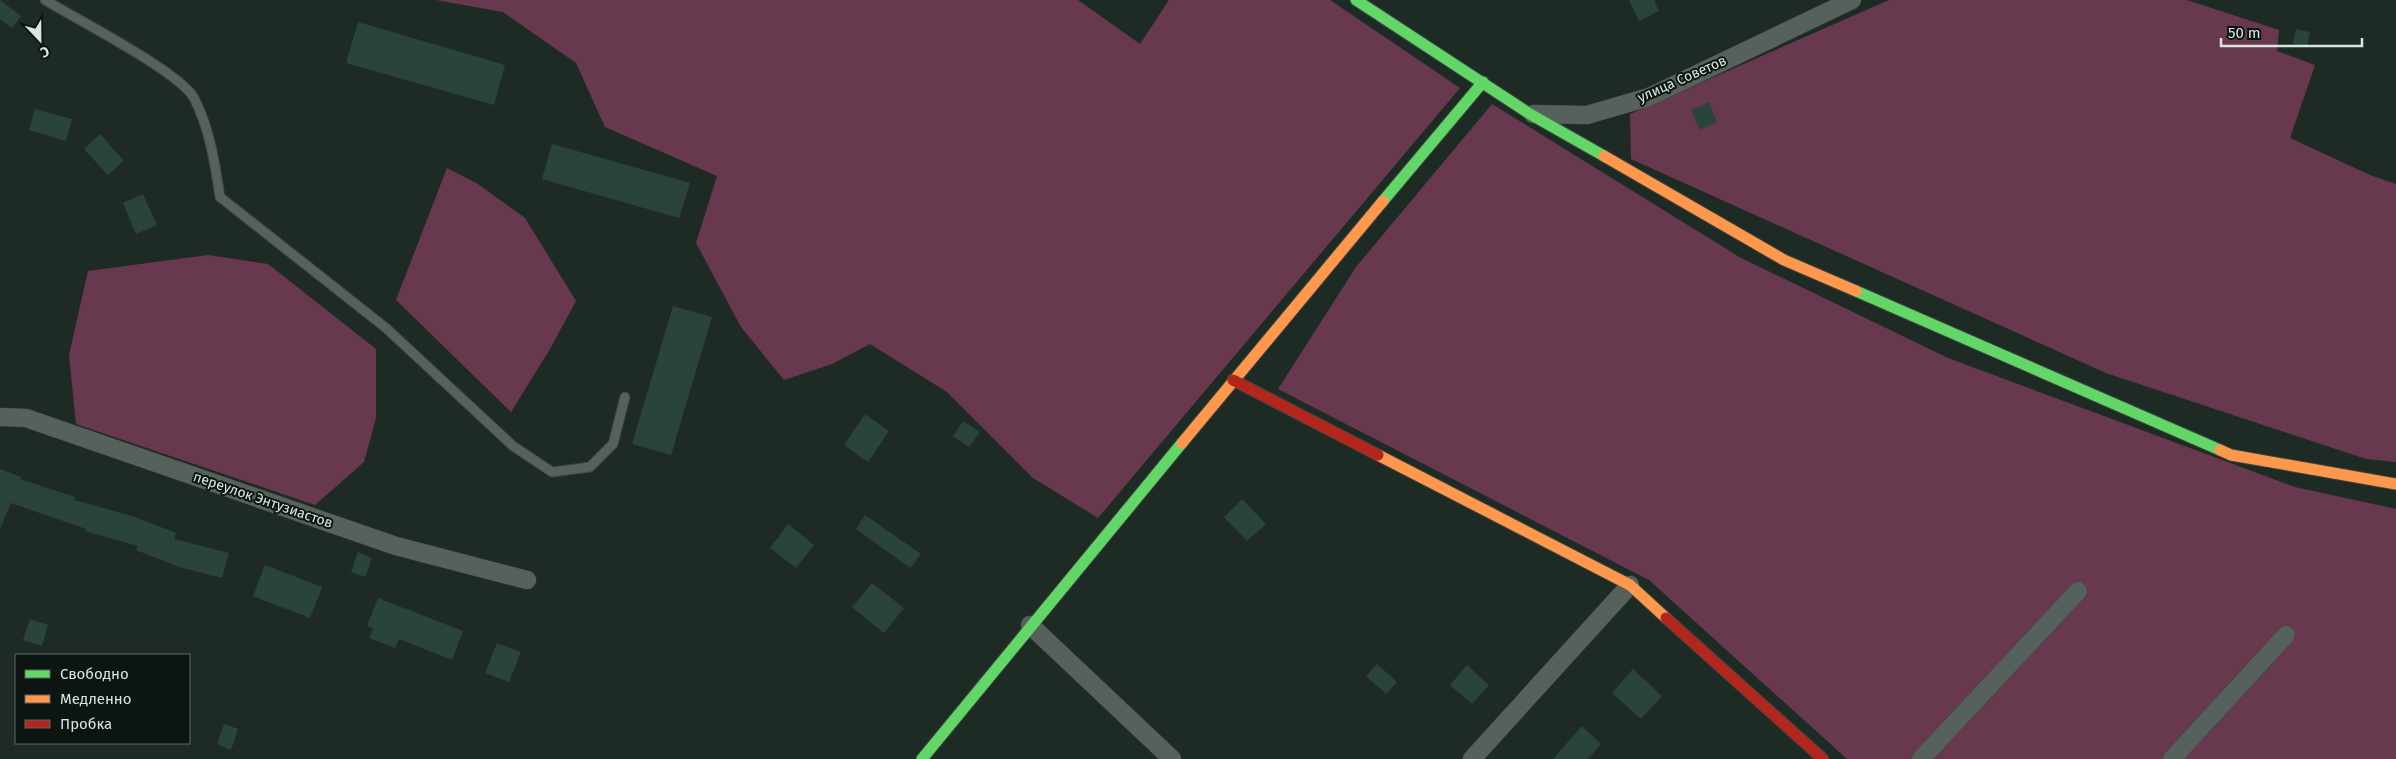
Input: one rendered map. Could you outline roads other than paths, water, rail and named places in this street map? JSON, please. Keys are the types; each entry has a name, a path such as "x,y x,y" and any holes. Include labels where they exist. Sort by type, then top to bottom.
{"street":[{"path":"1356,0 1530,114 1784,260 2231,455 2396,484"},
{"name":"улица Советов","path":"1530,114 1587,115 1649,97 1852,0"},
{"path":"922,759 1030,625 1233,380 1483,82"},
{"path":"1233,380 1630,585 1823,759"},
{"name":"переулок Энтузиастов","path":"0,417 26,418 396,546 527,580"},
{"path":"1472,759 1630,585"},
{"path":"1921,759 2078,591"},
{"path":"1030,625 1172,759"},
{"path":"2172,759 2286,636"}],"lane":[{"path":"45,0 166,71 193,97 212,146 220,197 386,328 513,446 552,472 590,467 613,444 625,397"}]}
